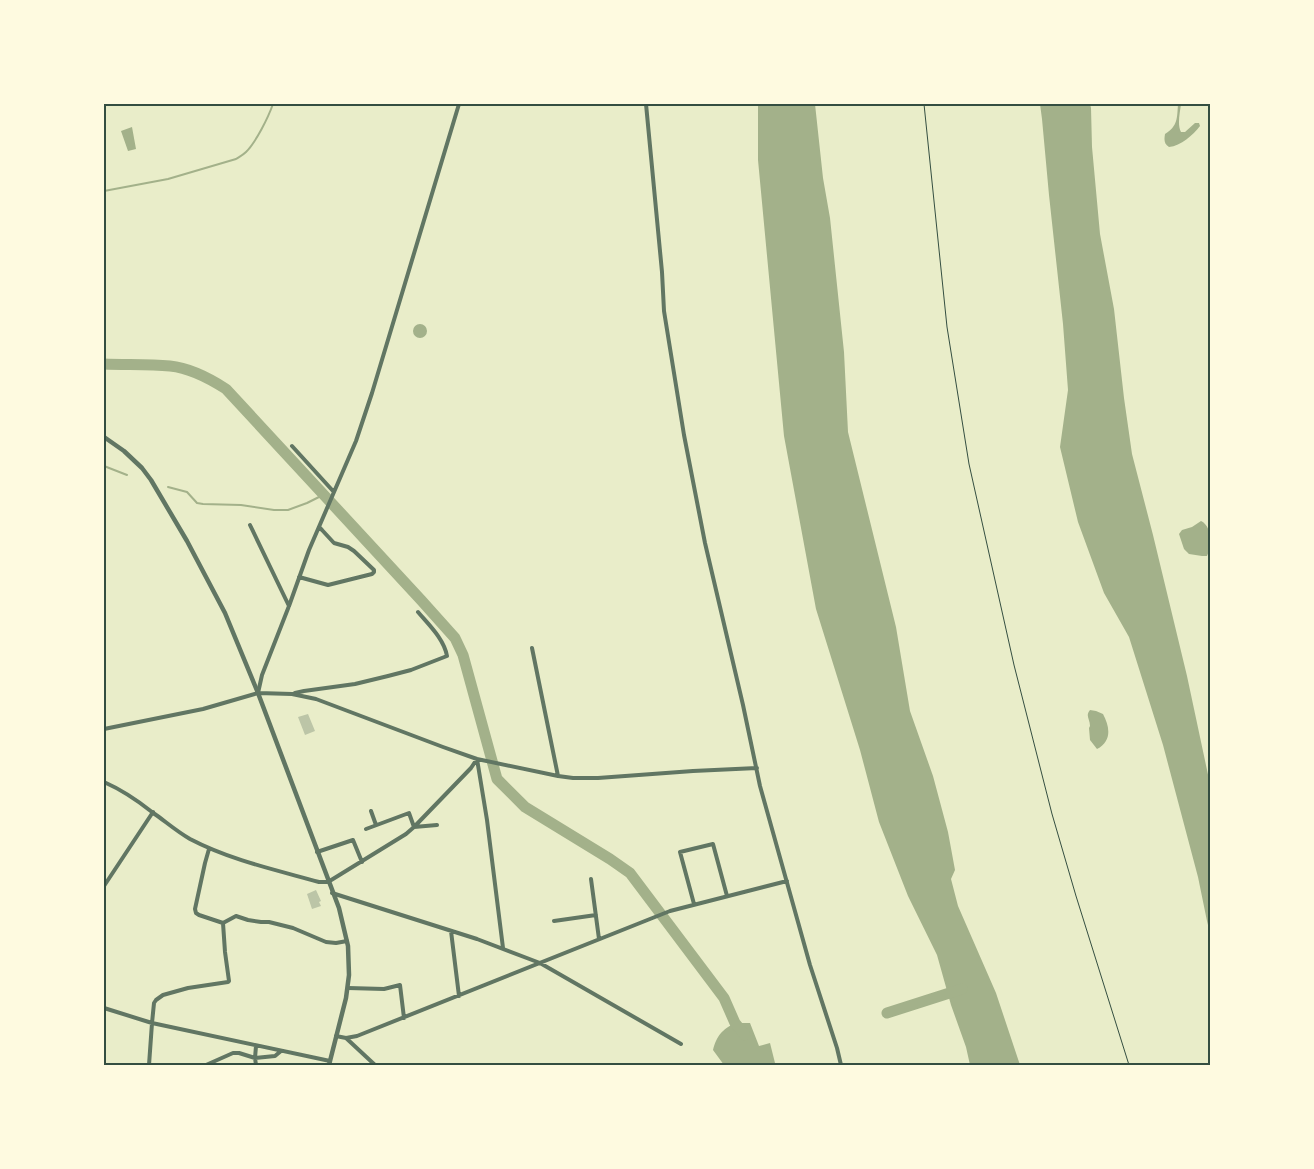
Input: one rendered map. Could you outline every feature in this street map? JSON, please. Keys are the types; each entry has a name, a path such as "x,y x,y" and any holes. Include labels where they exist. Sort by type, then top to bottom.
{"street":[{"path":"258,693 262,675 319,527 356,440 372,393 459,104"},
{"path":"646,104 664,311 703,534 744,705 760,786 810,965 841,1065"},
{"path":"104,438 124,451 142,468 160,493 225,613 258,693 339,908 349,955 348,988 329,1063 152,1023 104,1008"},
{"path":"292,446 333,492"},
{"path":"250,525 289,606"},
{"path":"300,577 328,585 374,572 354,551 334,543 319,527"},
{"path":"292,694 304,690 355,684 388,676 411,670 447,656 436,633 418,612"},
{"path":"532,648 558,776"},
{"path":"104,729 203,709 258,693 292,694 316,699 442,747 478,758 558,776 598,778 757,768"},
{"path":"104,782 128,794 188,838 210,849 320,882 328,882 406,834 471,768 478,758"},
{"path":"478,758 503,948"},
{"path":"371,811 376,825"},
{"path":"104,886 152,812"},
{"path":"366,829 409,813 414,827"},
{"path":"414,827 437,825"},
{"path":"317,852 353,840 362,862"},
{"path":"694,904 680,852 688,850 713,844 727,896"},
{"path":"210,849 195,909 199,916 223,923 236,916 293,928 326,942 347,941"},
{"path":"591,879 599,939"},
{"path":"336,1036 346,1038 357,1036 670,911 787,881"},
{"path":"332,892 503,948 540,963 681,1044"},
{"path":"554,921 596,915"},
{"path":"149,1065 154,1004 159,997 188,988 229,981 223,923"},
{"path":"450,931 459,996"},
{"path":"348,988 384,989 400,985 404,1018"},
{"path":"346,1038 375,1065"},
{"path":"256,1046 256,1065"},
{"path":"206,1065 212,1064 233,1053 255,1058 275,1056 281,1051"}],"path":[{"path":"924,104 947,328 968,457 981,519 1052,814 1129,1065"}],"shaded area":[{"path":"758,104 815,104 823,178 830,218 844,352 848,432 896,627 910,711 933,776 948,832 955,870 951,879 958,906 996,993 1020,1065 970,1065 937,955 908,896 879,822 860,750 816,609 784,436 758,160"},
{"path":"1040,104 1090,104 1091,108 1092,147 1100,234 1114,309 1132,454 1187,676 1210,784 1210,933 1198,877 1163,745 1129,637 1104,593 1078,522 1060,447 1068,390"},
{"path":"1178,104 1181,104 1179,122 1181,132 1185,132 1195,123 1199,123 1200,126 1186,140 1178,145 1169,147 1165,142 1165,134 1175,125"},
{"path":"132,127 136,149 128,151 121,131"},
{"path":"420,324 425,326 427,331 425,336 420,338 415,336 413,331 415,326"},
{"path":"1201,521 1207,527 1210,537 1210,547 1207,556 1189,554 1184,549 1179,534 1182,530 1192,527"},
{"path":"1090,710 1103,714 1108,729 1105,742 1097,749 1090,740 1088,716"},
{"path":"735,1023 750,1023 759,1046 770,1043 775,1063 767,1065 724,1065 713,1050 716,1040 727,1028"}],"building":[{"path":"308,714 315,731 305,735 298,717"},
{"path":"316,890 321,906 312,909 307,894"}],"waterway":[{"path":"104,191 168,179 236,159 246,152 254,142 273,104"},
{"path":"104,364 177,367 199,374 226,389 455,638 463,655 497,779 525,807 630,873 724,998 735,1023 745,1035"},
{"path":"104,466 127,475"},
{"path":"168,487 187,492 197,503 241,505 274,510 288,510 323,495"},
{"path":"887,1013 962,989"}]}
